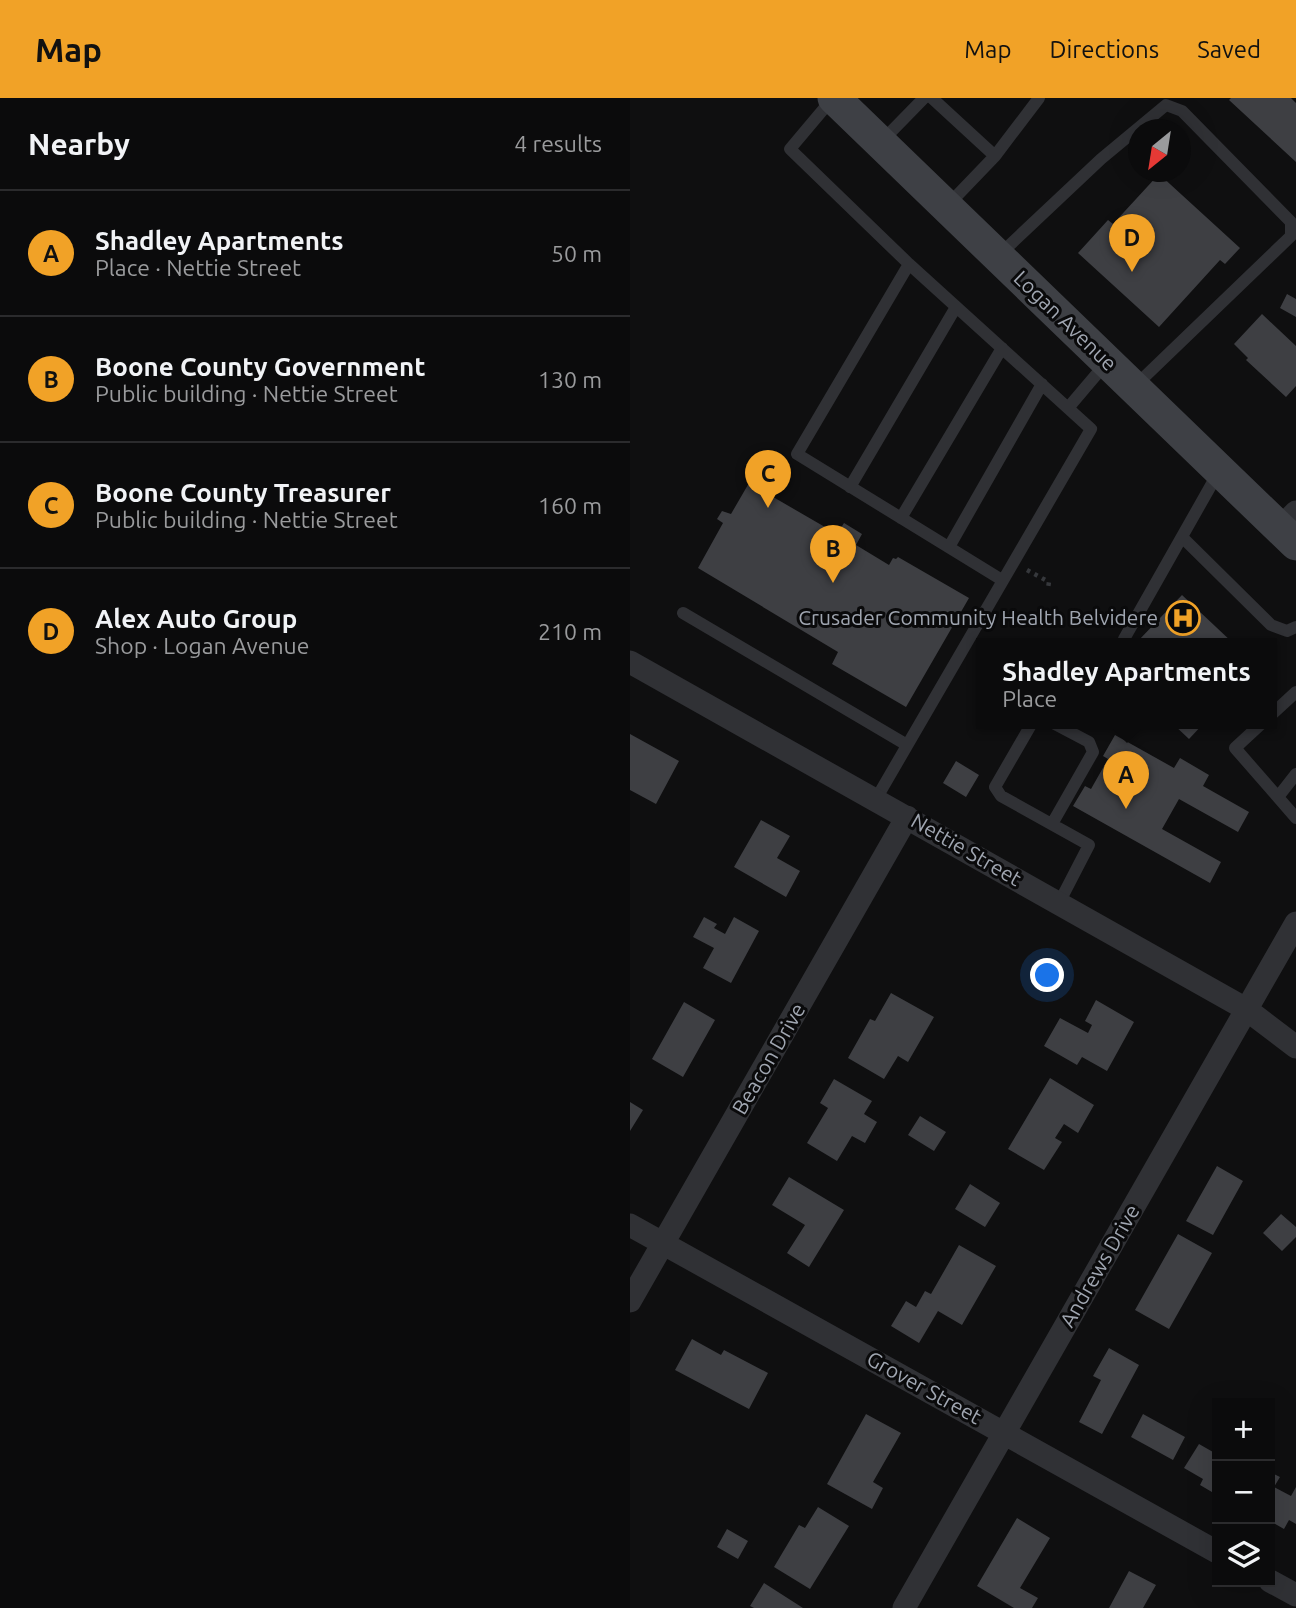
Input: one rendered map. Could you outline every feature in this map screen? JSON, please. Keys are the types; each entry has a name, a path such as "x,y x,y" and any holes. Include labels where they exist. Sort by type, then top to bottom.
{"main road":[{"name":"Logan Avenue","path":"834,98 1220,470 1291,528"}],"street":[{"name":"Nettie Street","path":"630,662 1246,1009 1296,1047"},
{"name":"Beacon Drive","path":"630,1301 907,817"},
{"name":"Andrews Drive","path":"904,1608 1296,923"},
{"name":"Grover Street","path":"630,1225 1212,1549"},
{"path":"1275,1584 1296,1595"}],"lane":[{"path":"834,98 790,149 908,264 1091,429 876,799"},
{"path":"880,143 924,98"},
{"path":"932,98 995,156"},
{"path":"947,206 995,156 1039,98"},
{"path":"998,256 1101,159 1166,105 1182,111 1291,222 1291,236 1134,387"},
{"path":"908,264 797,454 1002,580"},
{"path":"850,487 956,307"},
{"path":"901,518 1002,348"},
{"path":"1068,408 1107,361"},
{"path":"949,547 1042,384"},
{"path":"1125,638 1220,470"},
{"path":"1182,537 1271,625 1287,631 1296,626"},
{"path":"683,613 907,745"},
{"path":"1277,709 1296,692"},
{"path":"1029,729 995,787 1001,796 1089,845 1059,903"},
{"path":"1052,824 1093,752 1089,742 1064,729"},
{"path":"1256,729 1236,748 1296,818"},
{"path":"1278,797 1296,774"}],"path":[{"path":"1033,573 1049,582 1048,588"}],"building":[{"path":"1291,98 1296,103 1296,162 1229,100"},
{"path":"1152,182 1168,182 1240,248 1225,264 1220,260 1159,327 1078,253 1108,220 1113,224"},
{"path":"1287,294 1296,299 1296,317 1280,308"},
{"path":"1262,314 1296,346 1296,386 1286,397 1246,360 1248,358 1234,344"},
{"path":"749,483 837,534 844,523 862,534 856,545 889,565 893,558 898,557 969,598 906,707 832,664 838,652 698,568 723,523 717,519 722,511 731,514"},
{"name":"Crusader Community Health Belvidere","path":"1182,595 1228,638 1141,638"},
{"path":"1178,729 1198,729 1189,739"},
{"path":"630,734 679,761 656,804 630,790"},
{"path":"1115,735 1174,768 1180,758 1209,775 1203,786 1249,812 1238,832 1179,799 1162,829 1221,862 1210,883 1073,806 1085,786 1091,789 1108,759 1103,756"},
{"path":"956,761 979,775 966,797 943,783"},
{"path":"761,820 790,836 777,858 800,871 786,897 734,867"},
{"path":"704,917 717,924 714,928 725,934 734,917 759,931 731,983 703,968 714,948 693,937"},
{"path":"891,993 934,1017 908,1062 898,1056 884,1079 848,1058 870,1019 875,1021"},
{"path":"1096,1000 1134,1022 1107,1071 1082,1057 1077,1065 1044,1046 1060,1018 1088,1033 1092,1025 1085,1021"},
{"path":"684,1002 715,1020 683,1077 652,1059"},
{"path":"1050,1078 1094,1105 1078,1133 1064,1124 1055,1138 1062,1142 1044,1170 1008,1149"},
{"path":"834,1079 872,1101 864,1114 877,1122 865,1143 852,1136 837,1161 807,1143 828,1108 820,1103"},
{"path":"630,1102 643,1110 630,1131"},
{"path":"920,1116 946,1132 934,1151 908,1135"},
{"path":"1217,1166 1243,1181 1213,1235 1186,1221"},
{"path":"789,1177 844,1210 809,1267 787,1253 805,1225 772,1205"},
{"path":"970,1184 1000,1203 985,1227 955,1209"},
{"path":"1281,1214 1296,1227 1296,1237 1282,1251 1263,1233"},
{"path":"1178,1234 1212,1253 1169,1329 1135,1310"},
{"path":"959,1245 996,1266 962,1325 938,1311 919,1343 891,1326 906,1301 916,1307 925,1291 931,1294"},
{"path":"692,1339 721,1355 724,1350 768,1373 749,1409 675,1370"},
{"path":"1109,1348 1139,1365 1102,1434 1079,1422 1101,1380 1093,1376"},
{"path":"866,1414 901,1433 873,1482 883,1488 872,1509 827,1484"},
{"path":"1143,1414 1185,1437 1173,1460 1131,1437"},
{"path":"1199,1444 1212,1451 1212,1492 1200,1485 1203,1479 1184,1468"},
{"path":"1296,1487 1296,1524 1289,1520 1284,1529 1275,1524 1275,1488 1291,1496"},
{"path":"818,1507 849,1526 810,1589 774,1567 799,1525 805,1528"},
{"path":"1017,1518 1050,1538 1020,1588 1038,1598 1032,1608 1014,1608 977,1586"},
{"path":"727,1529 748,1541 738,1559 717,1547"},
{"path":"1129,1571 1156,1585 1143,1608 1109,1608"},
{"path":"764,1583 803,1608 750,1606"}],"place":[{"name":"Alex Auto Group","path":"1132,272"},
{"name":"Boone County Treasurer","path":"768,508"},
{"name":"Boone County Government","path":"833,583"},
{"name":"Crusader Community Health Belvidere","path":"1183,618"},
{"name":"Shadley Apartments","path":"1126,809"}]}
